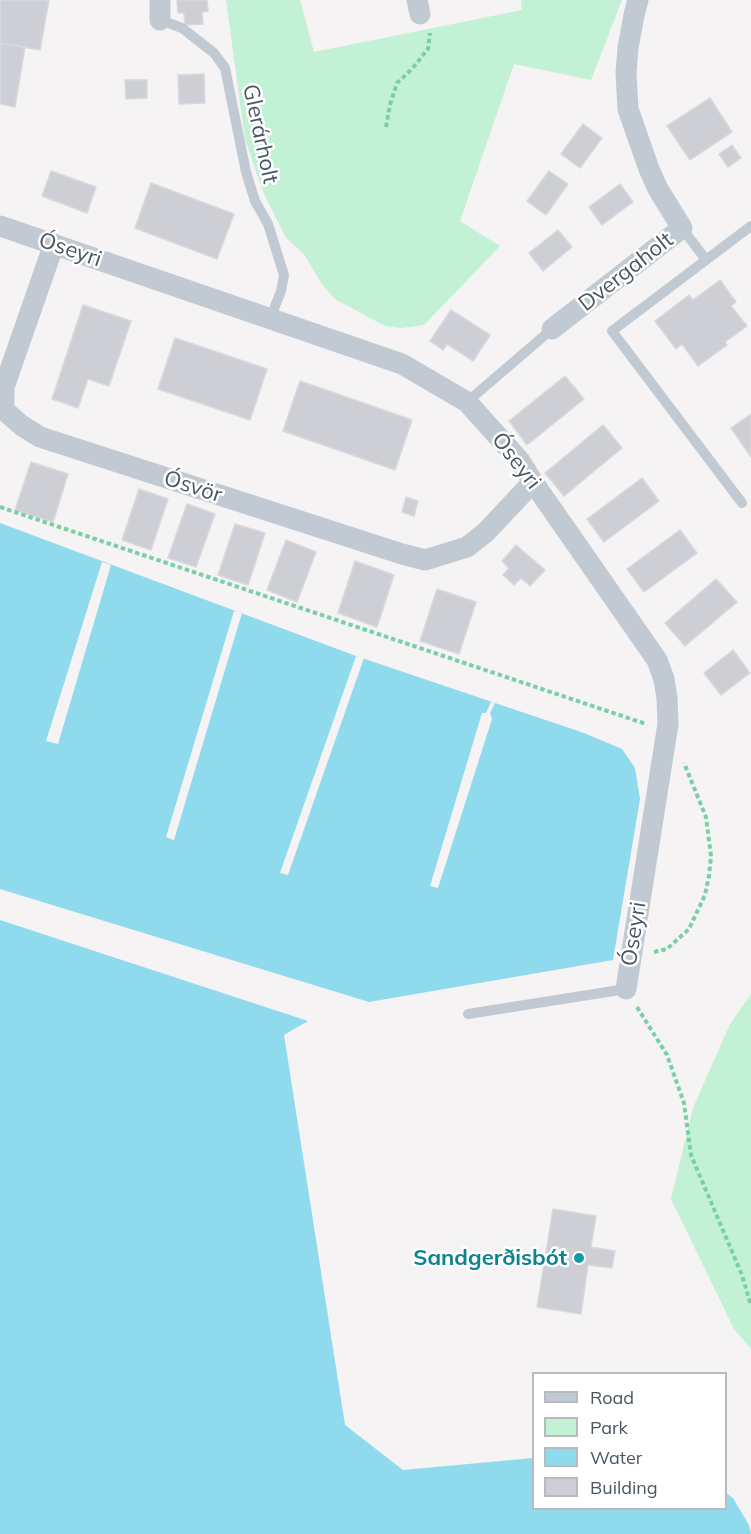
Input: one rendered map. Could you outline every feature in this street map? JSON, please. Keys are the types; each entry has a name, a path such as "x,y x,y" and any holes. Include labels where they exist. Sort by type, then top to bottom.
{"street":[{"name":"Dvergaholt","path":"552,329 682,228 658,189 628,109 626,73 628,48 633,15 638,0"},
{"name":"Óseyri","path":"0,226 402,364 467,402 520,461 532,482 657,660 668,698 667,728 626,989"},
{"name":"Ósvör","path":"54,244 4,387 2,414 40,437 425,560 467,547 486,532 532,482"}],"lane":[{"name":"Glerárholt","path":"160,10 214,53 225,68 246,172 255,201 268,224 284,275 281,291 270,319"},
{"path":"742,503 612,331 751,226"},
{"path":"682,228 706,260"},
{"name":"Dvergaholt","path":"467,402 552,329"},
{"path":"468,1014 626,989"}],"path":[{"path":"386,127 397,83 428,49 430,33 418,7"},
{"path":"0,507 667,728 706,816 711,855 710,876 702,904 689,929 667,949 631,956"},
{"path":"626,989 667,1055 684,1103 691,1155 742,1275 751,1306"}],"green space":[{"path":"226,0 300,0 314,52 522,10 521,0 622,0 591,80 514,64 460,221 500,246 424,325 402,328 385,326 335,299 321,283 304,254 286,238 264,194 245,139"},
{"path":"751,994 751,1349 734,1329 671,1199 693,1108 730,1024"}],"water":[{"path":"0,523 356,656 584,733 622,749 635,768 640,799 613,960 369,1002 0,889"},
{"path":"0,920 308,1021 284,1035 345,1425 403,1470 532,1458 532,1510 727,1510 727,1494 733,1498 749,1525 751,1534 0,1534"}],"pier":[{"path":"102,562 111,565 58,744 46,741"},
{"path":"234,611 242,613 174,840 166,837"},
{"path":"356,656 364,658 288,875 280,873"},
{"path":"491,702 495,703 490,713 492,719 438,888 430,886 482,713 486,713"}],"building":[{"path":"0,0 49,0 40,50 0,43"},
{"path":"177,0 207,0 208,11 202,12 203,24 185,25 184,13 178,13"},
{"path":"0,43 25,47 15,107 0,104"},
{"path":"204,74 205,103 179,104 178,75"},
{"path":"125,80 147,80 147,98 126,99"},
{"path":"710,98 732,132 690,160 667,126"},
{"path":"583,124 602,138 580,168 561,154"},
{"path":"732,145 741,158 728,167 719,154"},
{"path":"51,171 96,187 87,213 42,196"},
{"path":"549,171 568,184 546,215 527,201"},
{"path":"151,183 234,214 217,259 135,228"},
{"path":"620,184 633,202 602,225 589,207"},
{"path":"558,230 572,247 543,271 529,253"},
{"path":"720,280 736,302 731,306 747,326 725,342 727,345 698,366 682,344 676,349 655,321 689,295 693,300"},
{"path":"83,305 131,321 109,386 88,379 78,408 52,399"},
{"path":"451,310 490,335 473,361 447,344 443,350 430,341"},
{"path":"175,338 267,369 250,420 158,389"},
{"path":"565,376 584,399 527,445 509,421"},
{"path":"300,381 412,420 395,470 283,431"},
{"path":"751,414 751,457 731,428"},
{"path":"603,425 622,448 564,496 545,473"},
{"path":"31,462 68,474 53,522 15,510"},
{"path":"642,478 659,501 604,542 587,519"},
{"path":"139,489 168,499 151,550 122,540"},
{"path":"406,497 418,501 414,516 402,512"},
{"path":"187,504 215,514 196,567 168,558"},
{"path":"235,524 265,533 248,585 218,575"},
{"path":"680,530 697,553 644,592 627,569"},
{"path":"286,540 316,552 297,602 267,590"},
{"path":"516,545 545,570 530,586 521,578 514,585 503,575 509,568 502,561"},
{"path":"355,561 394,575 377,627 338,613"},
{"path":"716,579 737,602 685,646 665,623"},
{"path":"437,589 476,602 459,654 420,641"},
{"path":"733,650 750,673 721,695 704,673"},
{"name":"Sandgerðisbót","path":"553,1209 596,1216 591,1247 615,1251 612,1268 588,1265 581,1314 537,1307"}],"place":[{"name":"Sandgerðisbót","path":"579,1258"}]}
